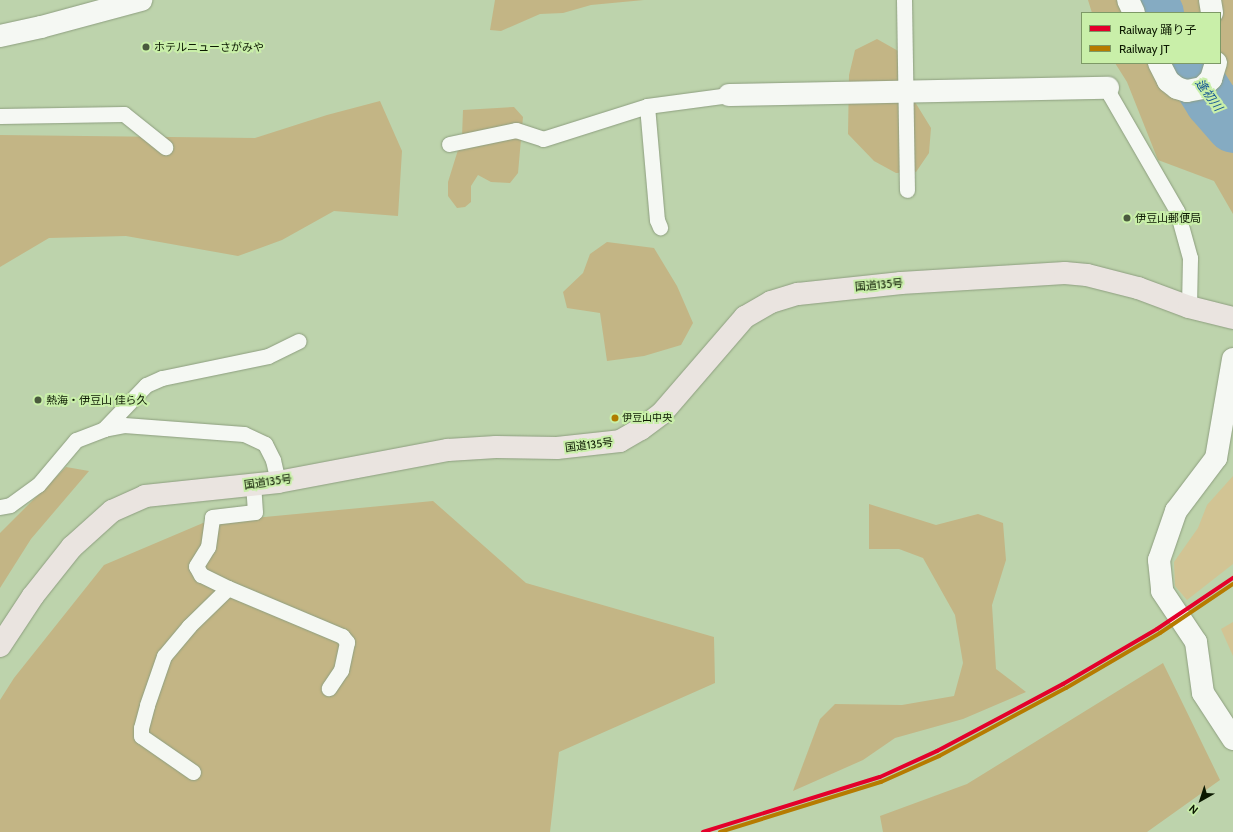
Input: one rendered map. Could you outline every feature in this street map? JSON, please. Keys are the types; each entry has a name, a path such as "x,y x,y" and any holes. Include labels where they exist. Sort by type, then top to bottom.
{"highway":[{"name":"国道135号","path":"0,646 33,596 72,547 112,511 145,496 278,482 448,450 496,447 556,448 620,441 641,429 662,413 745,317 771,302 798,294 900,283 1065,273 1087,275 1138,288 1189,307 1233,318"}],"street":[{"path":"0,36 41,27 141,0"},
{"path":"1128,0 1134,12"},
{"path":"1210,0 1212,12"},
{"path":"1160,64 1168,81 1177,88 1187,91 1202,88 1211,79 1216,64"},
{"path":"729,95 1108,88"},
{"path":"1233,359 1230,392 1216,458 1176,511 1159,560 1162,591 1196,642 1203,693 1233,739"}],"lane":[{"path":"904,0 907,92 907,190"},
{"path":"1108,88 1114,102 1177,211 1190,258 1189,307"},
{"path":"449,144 516,130 543,139 647,106 729,95"},
{"path":"647,106 657,220 660,227"},
{"path":"0,116 124,114 165,147"},
{"path":"104,429 146,385 162,378 268,356 299,341"},
{"path":"0,506 10,505 38,485 76,440 104,429 124,425 244,434 265,444 273,460 278,482"},
{"path":"253,485 255,512 212,517 208,547 196,566 201,575 228,588 342,636 347,642 341,670 329,688"},
{"path":"192,772 141,736 141,728 147,705 164,656 189,626 228,588"}],"shaded area":[{"path":"495,0 644,0 591,5 563,13 540,14 501,31 490,30"},
{"path":"1088,0 1233,0 1233,214 1214,181 1158,160 1127,82 1116,64 1221,64 1221,12 1092,12"},
{"path":"877,39 900,52 898,82 915,102 931,128 929,153 916,172 896,173 874,161 848,134 849,75 855,50"},
{"path":"380,101 402,151 398,216 334,211 282,240 238,256 126,236 49,238 0,267 0,135 255,138 327,115"},
{"path":"514,107 523,117 518,173 510,183 491,182 478,175 471,186 471,202 465,207 457,208 448,196 448,182 462,137 463,110"},
{"path":"607,242 654,248 677,286 693,323 681,345 644,356 607,361 600,313 567,308 563,292 583,273 590,254"},
{"path":"66,467 89,471 31,539 0,588 0,533"},
{"path":"1233,476 1233,564 1187,600 1175,586 1174,562 1198,528 1207,505"},
{"path":"433,501 526,583 714,637 715,683 559,752 550,832 0,832 0,700 14,678 104,565 203,523"},
{"path":"869,504 936,525 978,514 1003,523 1006,560 992,605 996,669 1026,692 963,719 895,738 863,760 793,791 820,719 835,704 902,705 954,696 963,663 955,615 923,558 899,549 869,549"},
{"path":"1233,622 1233,656 1221,629"},
{"path":"1163,663 1220,780 1147,832 883,832 880,816 967,784"}],"waterway":[{"name":"逢初川","path":"1150,0 1156,12"},
{"name":"逢初川","path":"1188,64 1211,101 1233,126"}],"rail line":[{"name":"踊り子","path":"703,832 880,777 937,751 1063,684 1157,629 1233,578"},
{"name":"JT","path":"720,832 881,782 939,756 1066,688 1160,633 1233,584"}],"place":[{"name":"ホテルニューさがみや","path":"146,47"},
{"name":"伊豆山郵便局","path":"1127,218"},
{"name":"熱海・伊豆山 佳ら久","path":"38,400"},
{"name":"伊豆山中央","path":"615,418"}]}
